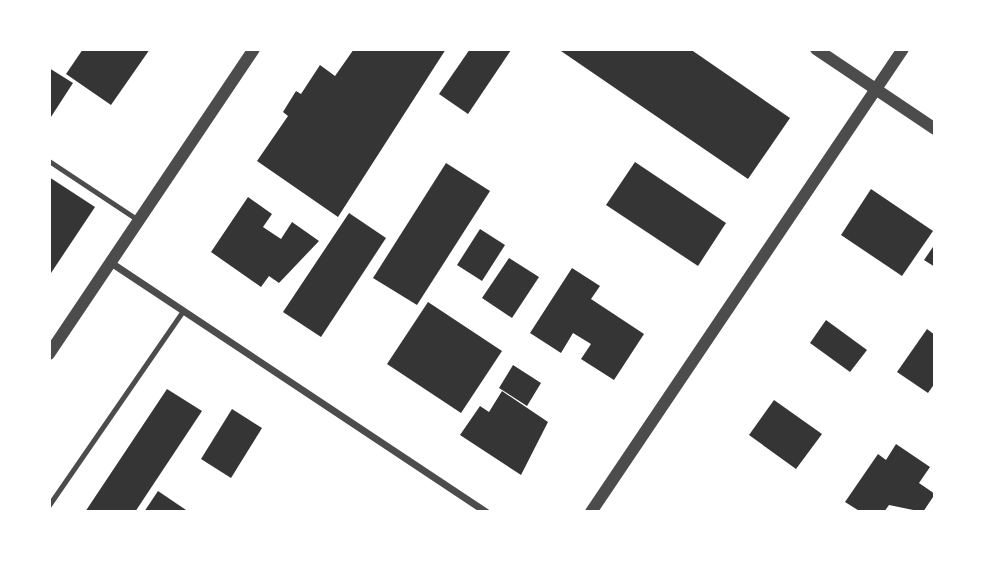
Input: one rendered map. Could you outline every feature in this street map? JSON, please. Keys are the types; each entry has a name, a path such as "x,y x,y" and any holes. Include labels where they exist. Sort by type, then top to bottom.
{"street":[{"path":"49,354 254,49"},
{"path":"816,49 935,129"},
{"path":"591,512 903,49"},
{"path":"110,262 486,512"}],"lane":[{"path":"49,161 138,220"},
{"path":"49,505 183,311"}],"building":[{"path":"83,49 150,49 111,105 66,74"},
{"path":"354,49 446,49 338,217 257,161 288,116 283,112 296,91 301,94 320,65 335,76"},
{"path":"470,49 511,50 468,114 439,94"},
{"path":"558,49 690,49 790,118 748,179"},
{"path":"49,68 73,83 49,120"},
{"path":"635,162 726,223 698,266 606,205"},
{"path":"446,163 490,191 417,305 373,278"},
{"path":"49,177 95,207 49,276"},
{"path":"871,189 933,231 902,276 841,235"},
{"path":"248,197 272,214 263,227 281,239 292,222 319,241 279,283 269,276 261,287 211,252"},
{"path":"349,213 386,238 321,337 283,312"},
{"path":"480,229 505,245 482,281 457,265"},
{"path":"935,244 935,267 924,260"},
{"path":"509,258 539,277 512,318 482,298"},
{"path":"572,268 600,286 591,299 644,334 614,380 581,359 591,344 573,333 561,353 530,333"},
{"path":"428,302 502,351 461,413 387,364"},
{"path":"826,320 867,350 850,372 810,343"},
{"path":"927,329 935,335 935,383 928,393 897,372"},
{"path":"513,365 541,383 527,406 499,388"},
{"path":"167,389 202,411 135,512 85,512"},
{"path":"502,391 548,422 521,475 460,435 480,406 489,412"},
{"path":"774,400 822,434 796,469 749,435"},
{"path":"232,409 262,428 231,478 201,459"},
{"path":"896,444 930,467 919,483 935,494 923,512 889,505 884,512 861,512 845,502 878,454 886,460"},
{"path":"158,491 189,512 144,512"}]}
